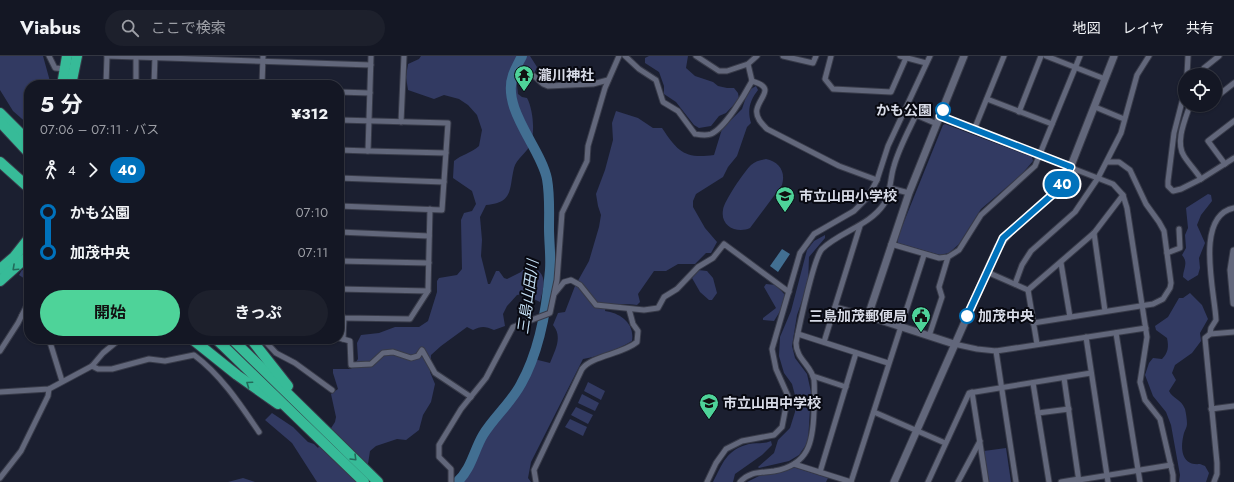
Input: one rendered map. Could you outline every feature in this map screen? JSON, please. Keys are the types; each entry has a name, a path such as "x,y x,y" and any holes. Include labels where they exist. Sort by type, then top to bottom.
{"highway":[{"path":"67,56 70,80"},
{"path":"64,80 68,69 77,56"},
{"path":"0,114 24,137"},
{"path":"0,122 24,148"},
{"path":"0,162 24,184"},
{"path":"0,170 24,190"},
{"path":"0,269 14,257 24,244"},
{"path":"0,281 24,259"},
{"path":"198,344 237,375 308,419"},
{"path":"222,344 308,419"},
{"path":"237,344 327,438 378,482"},
{"path":"255,344 308,419"},
{"path":"327,438 364,482"}],"street":[{"path":"49,56 52,65 55,68 68,69"},
{"path":"106,80 107,56 371,65"},
{"path":"262,80 263,56"},
{"path":"368,151 371,56"},
{"path":"401,122 404,56"},
{"path":"451,479 451,469 439,457 439,445 461,409 486,378 513,327 523,322 548,315 555,293 562,213 587,161 588,146 608,80 619,56"},
{"path":"625,56 639,69 656,80 663,102 678,111 693,132 701,135 712,134 718,129 739,103 752,81 748,64"},
{"path":"696,56 718,71 727,71 748,64 757,56"},
{"path":"783,56 813,63 816,56"},
{"path":"831,56 825,79 833,89 891,92 906,58"},
{"path":"900,56 926,63"},
{"path":"707,482 716,463 726,449 742,441 774,435 782,427 788,396 776,369 772,349 777,327 800,253 809,238 854,211 868,198 877,180 888,146 930,56"},
{"path":"868,316 909,194 964,56"},
{"path":"974,130 1004,56"},
{"path":"1019,112 1041,56"},
{"path":"1046,56 1105,79"},
{"path":"891,244 938,258 948,257 958,250 981,215 1032,169 1040,156 1080,56"},
{"path":"894,482 954,344 1003,238 1053,194 1063,182 1071,167 1114,56"},
{"path":"1015,284 1022,266 1032,251 1075,212 1108,162 1121,133 1137,75 1149,56"},
{"path":"1187,68 1188,56"},
{"path":"1204,68 1219,56"},
{"path":"154,80 155,57"},
{"path":"136,58 136,80"},
{"path":"534,76 543,84 548,86 593,84 608,80"},
{"path":"752,81 761,84 764,88 765,96 757,110 757,115 761,123 767,129 839,166 877,180"},
{"path":"1222,92 1234,83"},
{"path":"344,92 370,93"},
{"path":"987,99 1052,124"},
{"path":"1095,107 1124,119"},
{"path":"1179,112 1174,133 1168,186 1172,191 1177,191 1201,179 1234,158"},
{"path":"1188,112 1183,127 1180,147 1184,156 1201,179"},
{"path":"740,482 751,473 780,470 794,464 809,448 813,423 813,376 798,352 796,343 819,254 831,242 860,226 883,205 890,188 894,165 903,141 916,115 937,124"},
{"path":"940,116 1098,178 1116,186 1123,195 1127,208 1146,328 1146,351 1140,377 1141,389 1149,408 1160,419 1174,482"},
{"path":"344,120 448,123 442,210 344,206"},
{"path":"1226,164 1208,142 1234,121"},
{"path":"344,150 446,153"},
{"path":"1034,323 1143,306 1160,301 1170,288 1171,277 1168,253 1162,227 1146,204 1132,173 1123,164 1108,162"},
{"path":"344,178 444,182"},
{"path":"890,188 909,194"},
{"path":"1028,290 1094,233 1123,195"},
{"path":"1210,334 1211,328 1216,320 1210,270 1211,230 1223,212 1234,208"},
{"path":"344,318 410,319 428,291 430,209"},
{"path":"824,342 860,226"},
{"path":"1168,253 1180,248 1179,229"},
{"path":"344,232 429,236"},
{"path":"1094,233 1106,312"},
{"path":"555,293 564,282 571,280 580,285 596,305 647,310 658,308 664,297 676,289 698,267 713,258 724,244 789,292"},
{"path":"1234,252 1231,270 1234,303"},
{"path":"794,464 851,482 888,363 924,255"},
{"path":"929,336 942,297 939,287 948,257"},
{"path":"344,261 429,264"},
{"path":"1061,263 1070,317"},
{"path":"987,272 1028,290"},
{"path":"344,289 428,291"},
{"path":"1028,290 1037,344"},
{"path":"835,307 977,350 996,351 1146,328"},
{"path":"536,482 534,470 582,369 588,363 628,348 637,342 638,331 633,324 629,309"},
{"path":"0,351 24,311"},
{"path":"1214,482 1217,474 1217,463 1205,338 1210,334 1234,332"},
{"path":"1116,333 1140,482"},
{"path":"798,334 888,363"},
{"path":"1086,337 1108,482"},
{"path":"344,340 350,341 351,365 357,366 371,364 383,353 393,352 411,358 418,356 422,350 435,373 471,397"},
{"path":"51,344 62,381"},
{"path":"0,392 49,389 92,366 113,344"},
{"path":"268,344 276,353 295,363 332,390"},
{"path":"996,351 1016,482"},
{"path":"820,472 856,353"},
{"path":"92,366 98,369 112,369 149,359 165,361 194,355 222,382 244,407 259,432"},
{"path":"928,482 968,395 972,392 1091,373"},
{"path":"813,376 846,387"},
{"path":"1064,378 1079,480"},
{"path":"1033,383 1049,482"},
{"path":"0,478 21,451 48,396 49,389"},
{"path":"972,392 986,482"},
{"path":"1211,409 1234,406"},
{"path":"1038,413 1069,409"},
{"path":"874,412 916,432 945,443"},
{"path":"958,482 980,441"},
{"path":"1061,482 1171,465"}],"shaded area":[{"path":"0,56 43,56 50,80 24,80 24,121 13,111 0,90"},
{"path":"421,56 530,56 537,67 532,78 519,75 517,85 518,94 527,98 531,108 533,126 531,143 515,165 509,193 506,198 495,204 486,205 480,217 482,240 481,256 488,284 490,284 496,271 499,271 504,278 507,279 521,272 528,264 539,271 542,275 544,284 542,295 540,302 523,294 517,295 507,306 503,314 505,326 494,330 483,327 473,330 467,327 431,355 430,372 435,384 431,402 423,415 419,430 406,440 397,439 376,446 370,451 368,464 370,482 317,482 292,443 265,420 272,413 293,427 308,442 314,444 318,448 335,422 336,417 331,394 338,389 333,369 351,369 358,359 357,343 361,335 379,333 395,327 419,327 428,321 437,292 437,281 439,278 457,275 462,269 461,220 464,213 472,211 476,204 472,191 453,178 454,161 479,146 482,130 477,115 468,105 459,99 444,95 434,99 408,90 406,77 408,64 419,59"},
{"path":"649,56 688,56 686,68 695,76 713,82 718,86 734,88 738,93 739,99 726,113 719,116 711,126 699,128 694,125 676,102 664,94 664,86 659,72 645,63 645,58"},
{"path":"756,86 758,90 751,101 749,109 751,123 747,127 737,156 728,167 723,177 696,194 693,201 693,207 705,228 717,242 711,253 706,253 695,264 678,264 666,271 654,271 638,294 640,302 637,305 606,303 605,311 616,314 629,324 632,341 608,352 583,359 531,462 528,478 531,482 463,482 499,406 523,384 534,359 550,363 558,339 553,325 558,313 565,312 575,286 589,261 599,227 601,215 596,194 605,170 613,140 612,123 616,111 638,118 653,128 662,128 678,148 689,155 714,155 722,129 742,109 746,97 751,89"},
{"name":"かも公園","path":"945,124 1032,157 1033,161 1022,174 981,209 959,244 949,253 940,255 898,243 897,239 943,125"},
{"path":"766,159 775,162 782,171 782,185 750,228 740,230 730,227 724,220 723,210 730,194 751,165"},
{"path":"1208,194 1211,195 1212,201 1201,215 1197,225 1205,243 1199,258 1200,268 1198,275 1188,281 1183,277 1185,261 1182,255 1186,248 1185,235 1188,228 1186,208"},
{"path":"825,235 825,238 809,257 808,284 797,315 792,346 795,358 807,374 811,392 808,442 799,455 789,461 759,468 758,467 774,453 778,440 790,428 795,412 796,399 792,384 784,373 779,356 780,337 791,311 807,250 814,241"},
{"path":"782,249 790,254 778,272 770,266"},
{"path":"22,270 24,270 24,278 19,275"},
{"path":"698,270 707,271 713,278 717,293 712,300 709,300 700,292 692,278"},
{"path":"766,284 776,285 785,295 782,308 774,321 763,320 763,318 776,308 764,287"},
{"path":"1190,293 1202,305 1208,319 1200,333 1201,341 1192,353 1175,365 1172,373 1176,380 1169,391 1181,403 1185,411 1187,424 1182,444 1183,455 1189,462 1205,466 1209,473 1206,482 1179,482 1180,475 1171,425 1166,412 1153,396 1145,375 1149,363 1153,358 1162,359 1168,350 1167,338 1156,330 1155,326 1168,317 1179,298 1183,298"},
{"path":"588,382 605,391 601,400 584,391"},
{"path":"582,394 599,403 595,411 578,403"},
{"path":"576,407 593,415 588,424 571,415"},
{"path":"570,419 587,427 583,436 565,427"},
{"path":"771,441 772,445 762,455 735,474 733,482 713,482 726,458 735,450 749,444"},
{"path":"1006,448 1011,482 989,482 984,451"},
{"path":"793,467 828,478 826,482 747,482 765,473 787,470"},
{"path":"243,478 255,482 228,482"}],"waterway":[{"name":"三島山田川","path":"457,482 466,472 483,435 521,384 533,358 547,298 550,270 549,197 547,179 543,167 523,128 512,101 511,88 513,75 522,56"}],"bus line":[{"name":"40","path":"943,110 940,116 1071,167 1067,176 1053,194 1003,238 967,316"}],"place":[{"name":"瀧川神社","path":"524,92"},
{"name":"かも公園","path":"943,110"},
{"name":"市立山田小学校","path":"785,213"},
{"name":"加茂中央","path":"967,316"},
{"name":"三島加茂郵便局","path":"921,333"},
{"name":"市立山田中学校","path":"709,420"}]}
